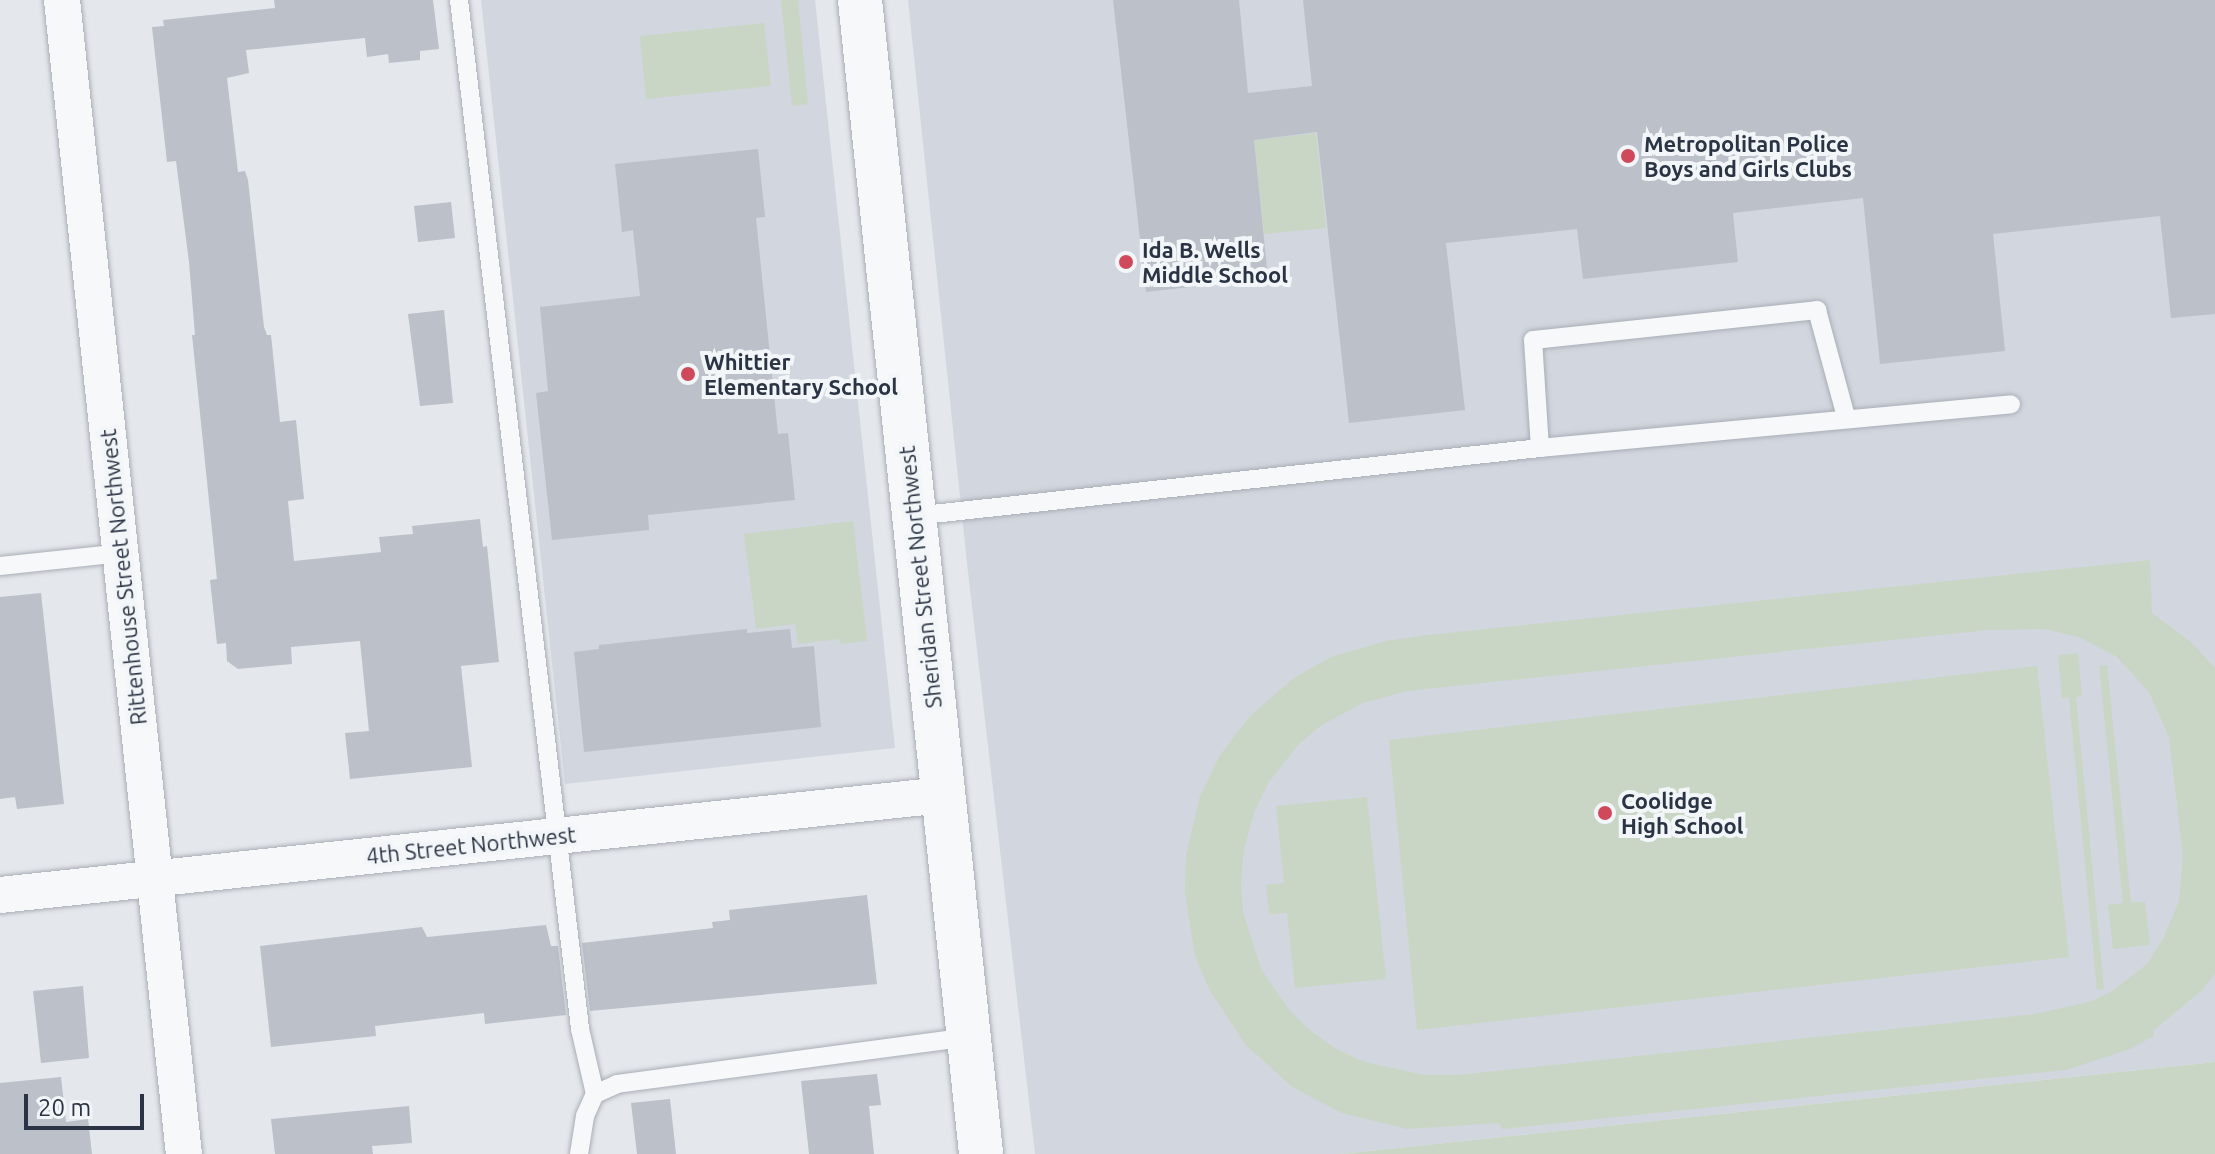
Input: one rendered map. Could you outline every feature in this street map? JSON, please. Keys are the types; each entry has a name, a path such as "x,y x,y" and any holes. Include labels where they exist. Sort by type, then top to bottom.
{"street":[{"name":"Rittenhouse Street Northwest","path":"62,0 184,1154"},
{"name":"Sheridan Street Northwest","path":"860,0 981,1154"},
{"name":"4th Street Northwest","path":"0,895 943,795"}],"lane":[{"path":"459,0 580,1029 595,1094 585,1116 579,1154"},
{"path":"1540,448 1533,340 1817,310 1846,417"},
{"path":"914,516 1540,448 1846,417 2011,404"},
{"path":"0,566 121,553"},
{"path":"595,1094 617,1084 968,1037"}],"shaded area":[{"name":"Whittier Elementary School","path":"481,0 815,0 895,748 565,784"},
{"name":"Coolidge High School","path":"908,0 2215,0 2215,1062 1341,1154 1035,1154 967,563"}],"green space":[{"path":"781,0 798,0 808,104 792,106"},
{"path":"764,23 771,86 646,99 640,36"},
{"path":"1316,133 1326,228 1264,234 1254,140"},
{"path":"853,521 867,641 840,644 839,639 798,644 795,624 756,629 744,534"},
{"path":"2150,560 2152,613 2191,642 2215,668 2215,974 2201,991 2154,1030 2154,1036 2130,1049 2066,1070 1502,1129 1499,1123 1407,1129 1342,1113 1292,1087 1245,1044 1209,989 1195,956 1185,893 1186,856 1200,796 1220,755 1250,716 1294,678 1331,657 1386,641","holes":["2043,629 2079,637 2117,657 2149,692 2169,737 2183,856 2179,901 2163,939 2147,964 2111,992 2089,1002 2035,1014 1457,1075 1424,1075 1365,1062 1336,1049 1307,1028 1288,1008 1261,969 1243,912 1241,881 1244,849 1255,810 1269,782 1298,745 1322,725 1363,703 1407,691 1989,630"]},
{"path":"2078,653 2082,696 2076,697 2104,989 2097,990 2069,698 2062,698 2058,655"},
{"path":"2107,665 2131,902 2145,902 2150,945 2113,949 2108,905 2123,903 2099,666"},
{"path":"2037,666 2069,957 1417,1030 1389,740"},
{"path":"1367,797 1386,979 1295,988 1287,913 1269,914 1266,885 1284,883 1276,806"},
{"path":"2215,1062 2215,1154 1341,1154"}],"building":[{"path":"274,0 433,0 439,49 420,51 420,60 389,63 388,54 367,57 365,38 246,50 249,73 227,78 238,172 245,171 248,180 264,327 267,335 271,335 280,422 296,420 304,499 288,501 294,561 381,552 379,537 413,534 412,526 480,519 483,547 487,546 499,662 461,666 472,767 350,779 345,733 369,731 360,641 291,647 292,664 238,669 227,661 226,643 217,644 210,580 217,579 192,335 195,335 189,262 176,161 167,162 152,27 164,26 163,20 275,8"},
{"path":"1113,0 1239,0 1248,93 1312,86 1303,0 2215,0 2215,314 2171,318 2160,216 1993,234 2005,351 1880,364 1863,198 1733,213 1738,262 1583,279 1577,229 1446,243 1465,410 1349,423 1317,132 1254,140 1268,278 1146,292"},
{"path":"758,149 765,217 756,218 778,434 788,433 795,500 648,515 649,530 552,540 536,393 548,391 540,307 640,296 633,230 622,232 615,164"},
{"path":"451,202 455,238 418,242 414,206"},
{"path":"444,310 453,403 420,406 408,314"},
{"path":"41,593 64,804 17,809 15,797 0,799 0,597"},
{"path":"747,629 747,633 790,629 792,648 814,646 821,727 584,752 574,652 599,649 599,645"},
{"path":"867,895 877,984 590,1011 582,943 713,928 712,922 730,920 729,910"},
{"path":"546,925 551,946 558,946 566,1015 485,1024 484,1013 375,1026 376,1036 271,1047 260,946 422,927 427,937"},
{"path":"83,986 89,1058 41,1063 33,991"},
{"path":"877,1074 881,1105 869,1106 874,1154 809,1154 801,1081"},
{"path":"61,1077 66,1122 88,1119 92,1154 0,1154 0,1083"},
{"path":"670,1099 676,1154 637,1154 631,1103"},
{"path":"409,1106 412,1143 372,1146 373,1154 275,1154 271,1119"}],"place":[{"name":"Metropolitan Police Boys and Girls Clubs","path":"1628,156"},
{"name":"Ida B. Wells Middle School","path":"1126,262"},
{"name":"Whittier Elementary School","path":"688,374"},
{"name":"Coolidge High School","path":"1605,813"}]}
